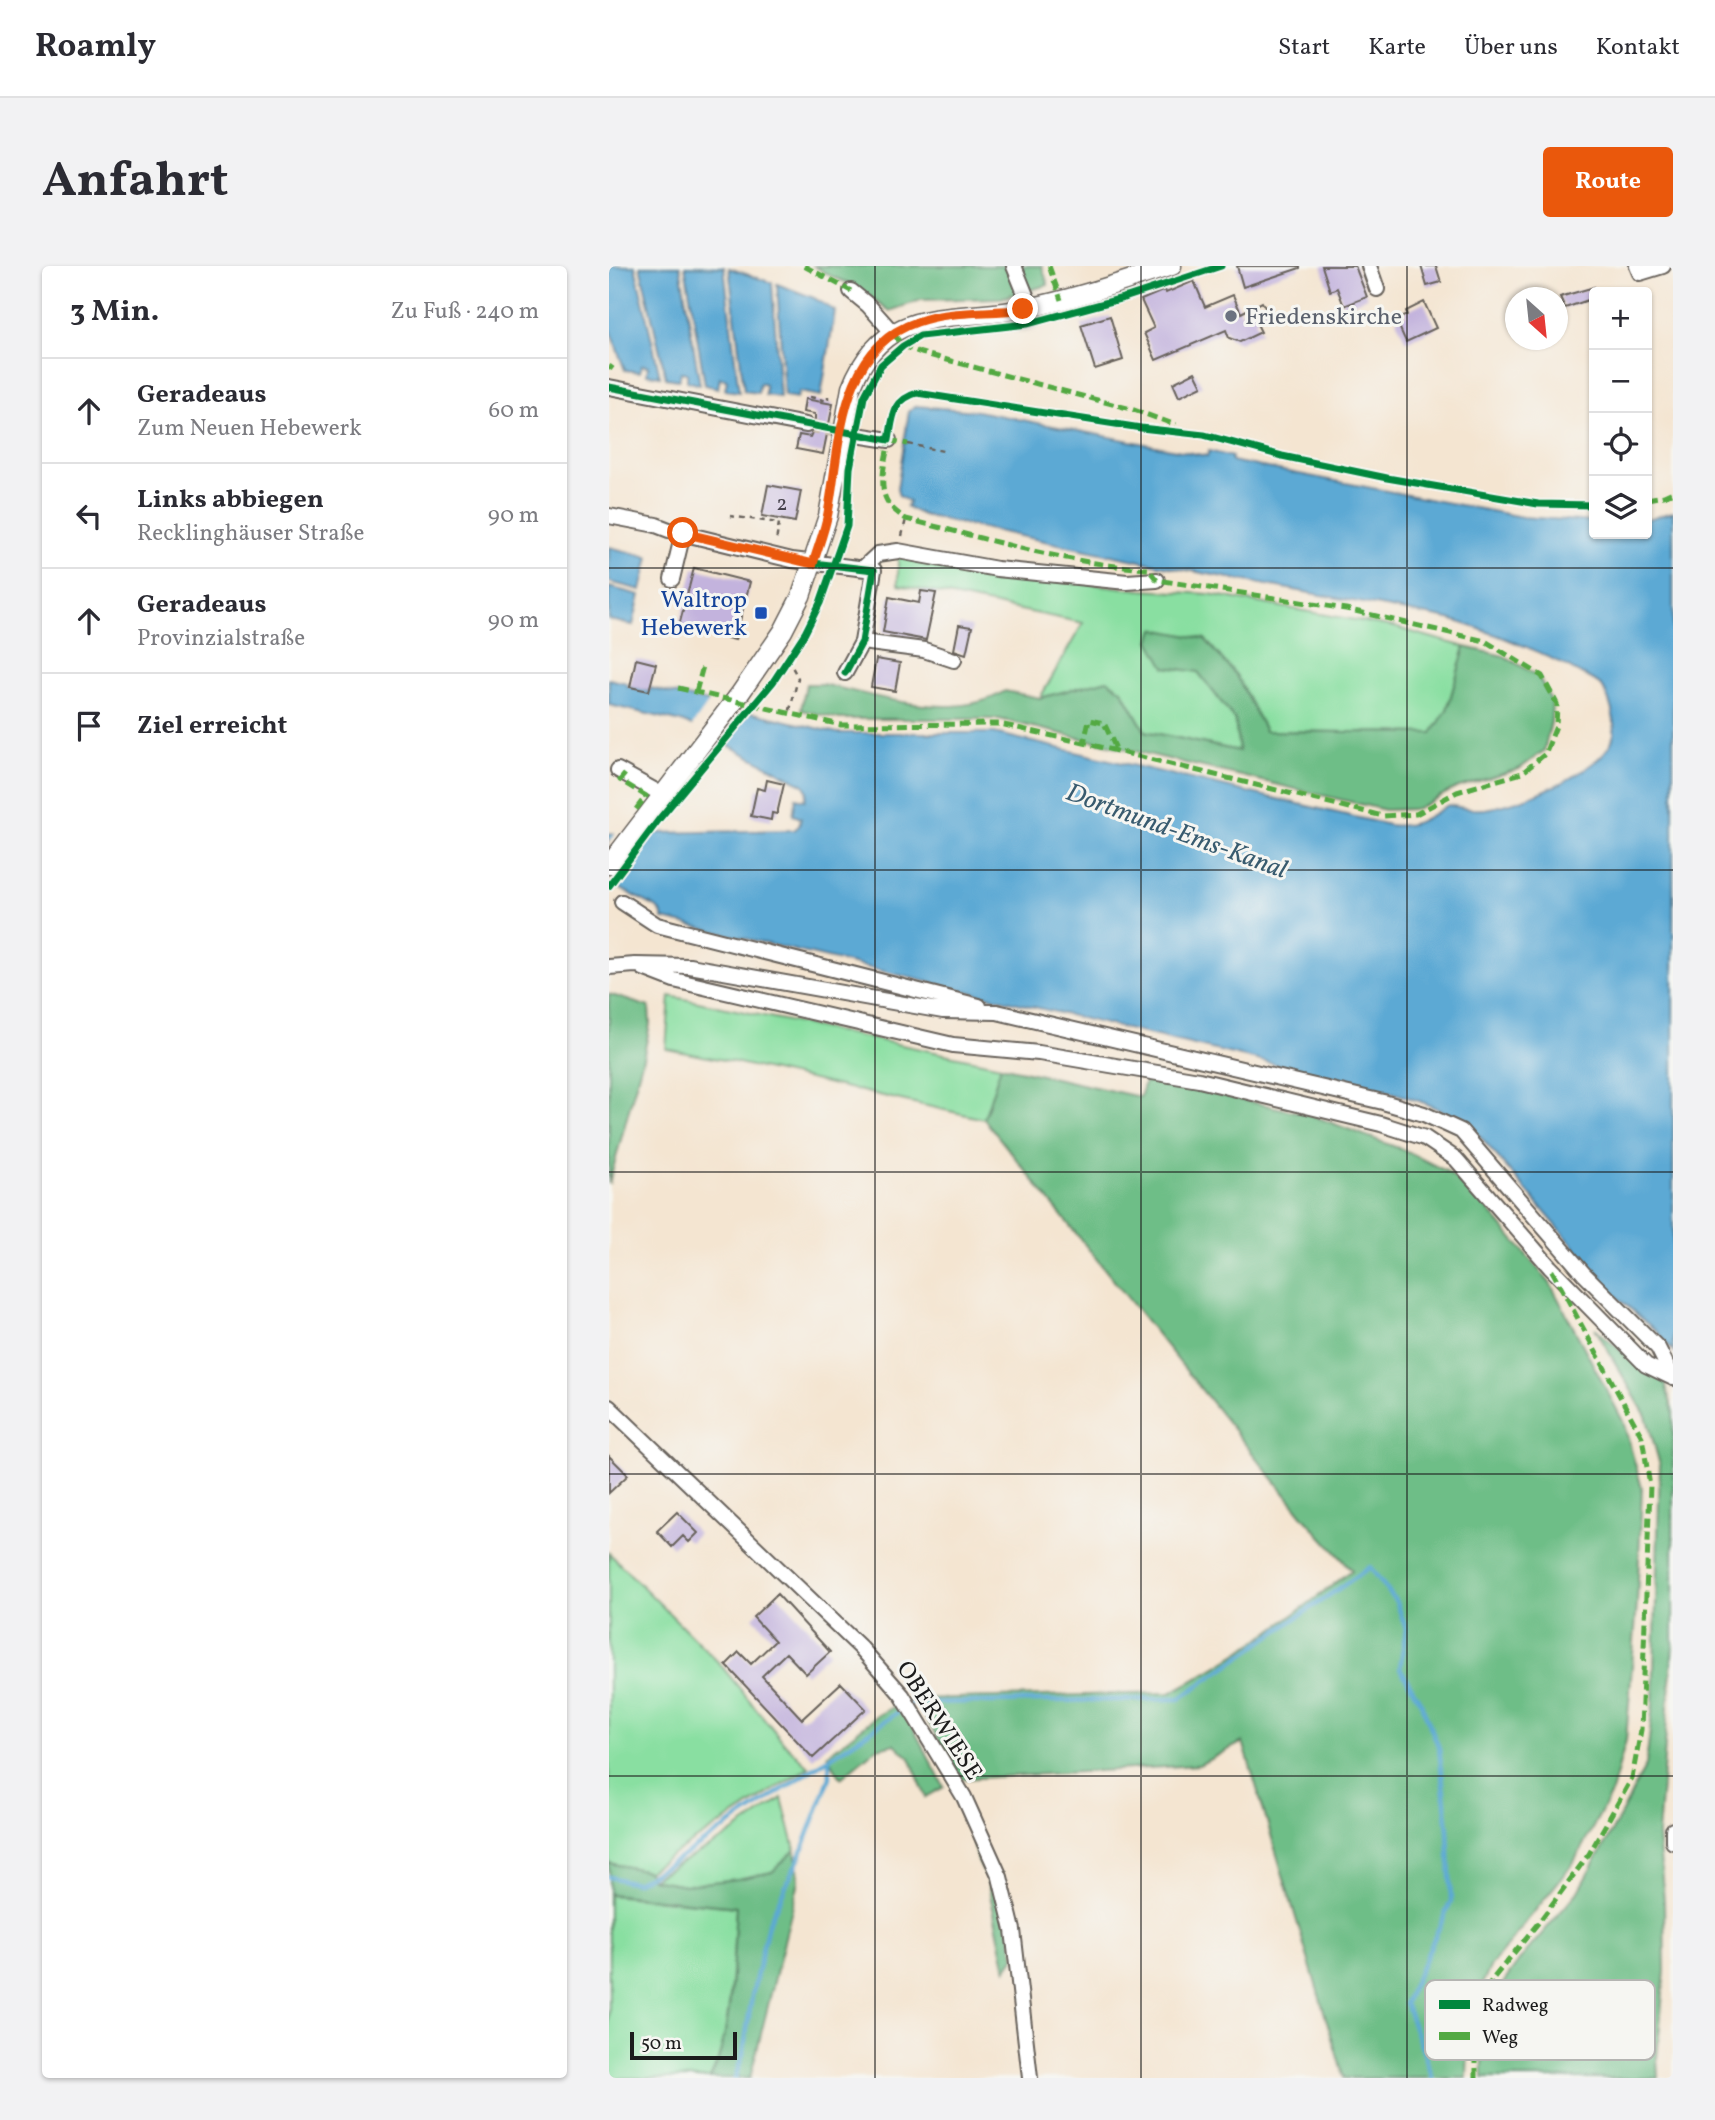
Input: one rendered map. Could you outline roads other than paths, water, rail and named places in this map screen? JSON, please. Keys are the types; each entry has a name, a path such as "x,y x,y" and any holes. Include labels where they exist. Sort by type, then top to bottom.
{"main road":[{"path":"609,865 739,695 783,631 801,596 828,516 848,401 856,375 872,352 893,333 931,318 1031,308 1172,266"}],"street":[{"path":"1014,266 1031,308"},
{"path":"1369,266 1377,289"},
{"path":"1637,266 1640,273 1663,266"},
{"path":"851,291 881,318 893,333"},
{"path":"609,387 806,425"},
{"path":"863,436 889,440"},
{"path":"609,516 813,564 874,570 862,642 845,673"},
{"path":"672,579 683,533"},
{"path":"863,568 878,554 898,551 997,569 1127,582 1157,580"},
{"path":"862,642 924,650 954,660"},
{"path":"618,770 663,794"},
{"path":"622,902 656,926 997,1012 1383,1102 1424,1114 1461,1131 1584,1274 1658,1348 1673,1378"},
{"path":"635,965 674,980 953,1045 1039,1053 1199,1080 1381,1124 1425,1138 1456,1159 1550,1267 1646,1365 1673,1378"},
{"path":"609,967 690,966 943,1011 997,1012"},
{"name":"OBERWIESE","path":"609,1407 861,1648 902,1695 964,1797 1000,1877 1013,1930 1030,2078"},
{"path":"1673,1830 1673,1842"}],"water":[{"path":"609,266 635,266 660,376 647,374 648,366 642,365 640,372 625,370 609,328"},
{"path":"640,266 680,266 700,385 687,381 687,373 681,372 679,380 666,378"},
{"path":"685,266 724,267 739,392 725,390 727,380 720,378 718,388 705,385"},
{"path":"729,268 772,283 780,397 765,395 765,385 760,383 758,393 744,391"},
{"path":"777,284 814,298 835,311 821,396 799,392 797,398 784,396"},
{"name":"Dortmund-Ems-Kanal","path":"916,406 977,411 1207,456 1209,451 1232,457 1231,461 1522,517 1589,522 1589,539 1652,539 1652,518 1673,512 1673,1351 1657,1332 1619,1299 1478,1134 1447,1113 1414,1099 1360,1084 663,919 656,907 609,883 609,834 794,830 799,826 801,818 793,815 796,798 805,800 807,791 804,785 686,723 609,705 609,679 627,683 627,686 649,691 650,688 837,733 994,733 1398,826 1427,818 1448,805 1485,809 1542,792 1581,772 1608,747 1614,734 1613,716 1608,698 1599,683 1533,650 1483,630 1449,619 1154,564 953,522 923,515 906,507 909,502 899,496 897,489 909,411"},
{"path":"609,547 649,557 641,590 609,582"},
{"path":"609,587 640,595 633,625 609,620"}],"waterway":[{"path":"609,1877 636,1883 677,1860 912,1703 1179,1699 1370,1567 1397,1603 1406,1629 1400,1668 1421,1703 1439,1748 1448,1830 1451,1901 1405,2003 1425,2057"},
{"path":"735,2078 743,2054 752,1996 768,1924 800,1856 830,1777 829,1760"},
{"path":"1426,2060 1433,2078"}],"tunnel":[{"path":"806,425 863,436"}],"place":[{"name":"Friedenskirche","path":"1231,316"},
{"name":"Waltrop Hebewerk","path":"761,613"}]}
